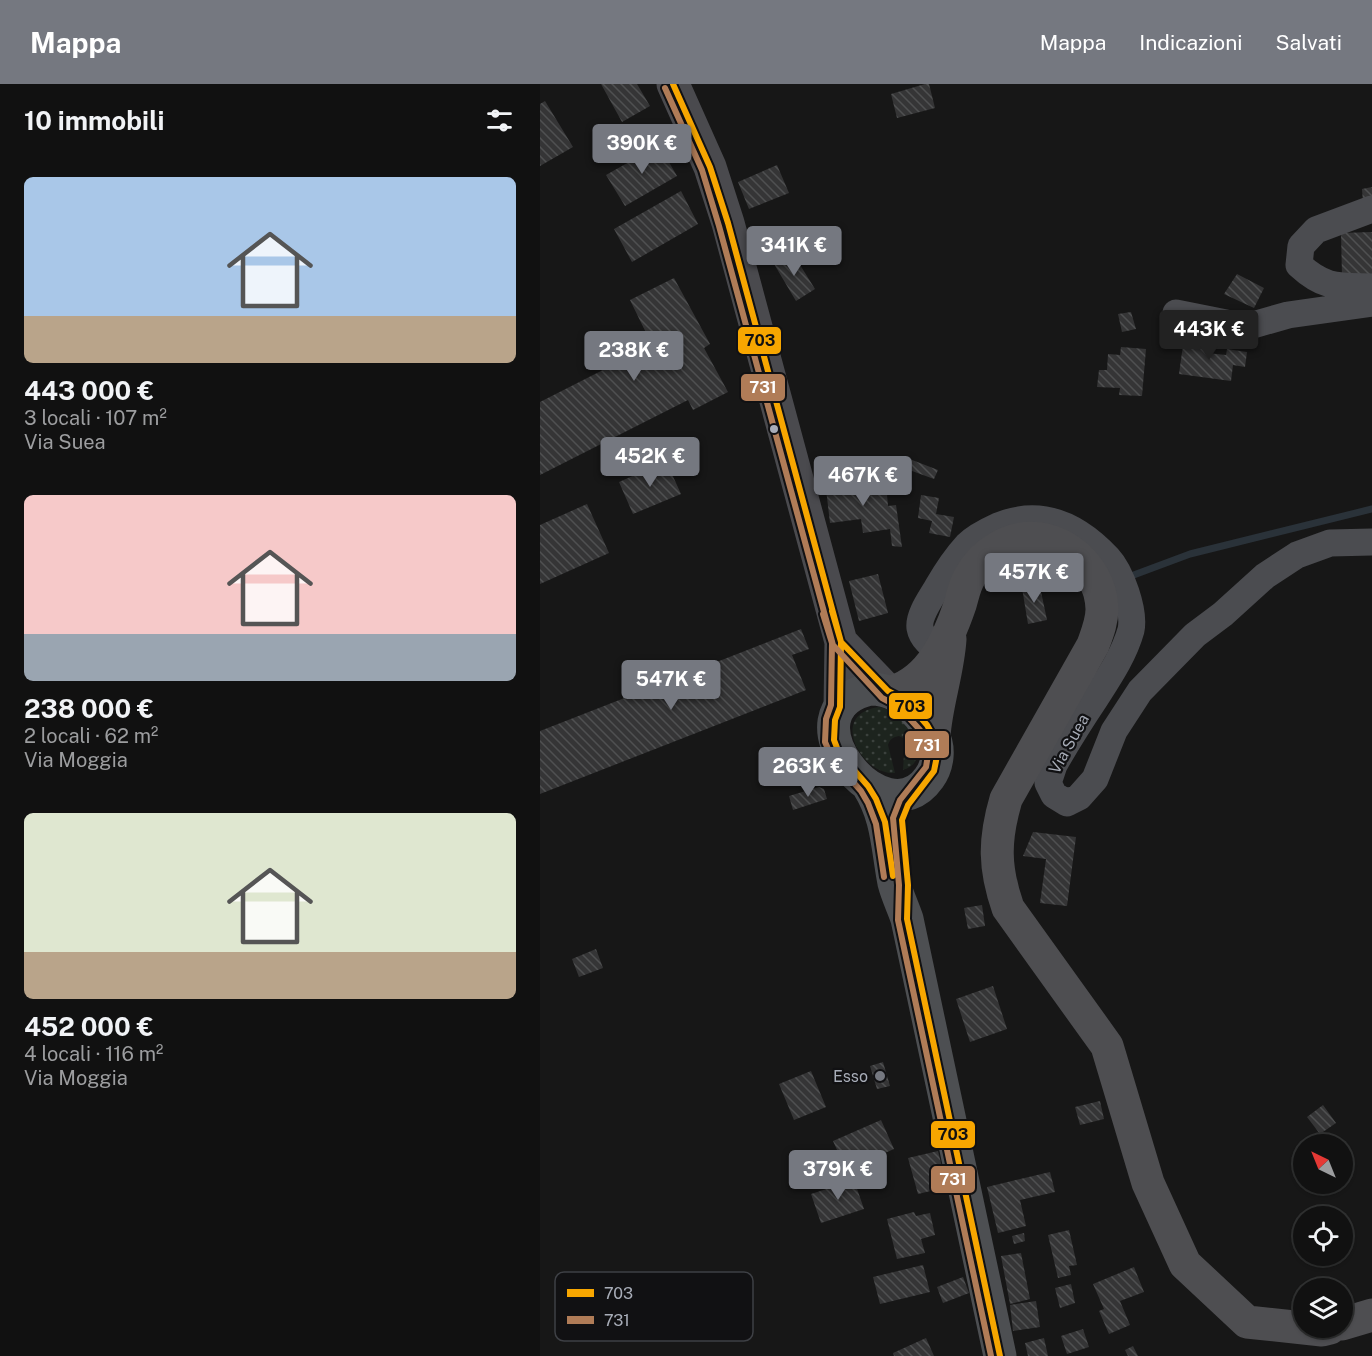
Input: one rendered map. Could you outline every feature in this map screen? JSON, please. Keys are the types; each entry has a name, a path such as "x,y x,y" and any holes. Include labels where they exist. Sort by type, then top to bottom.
{"highway":[{"path":"890,691 913,681 933,662 945,643 970,575 990,553 1006,543 1029,539 1055,542 1077,557 1096,581 1102,611 1100,626 1093,645 1006,799 1000,820 996,854 1004,895 1008,908 1107,1046 1148,1183 1185,1264 1247,1322 1293,1327"},
{"path":"934,736 949,656 945,643"},
{"path":"1353,1321 1372,1315"}],"main road":[{"path":"673,84 710,167 728,223 841,642 840,707 833,726 836,747 868,786 885,822 894,885 907,919 1000,1356"},
{"path":"841,642 890,691 905,700 934,736 937,749 936,764 930,777 919,788 908,805 902,820 908,885 907,919"},
{"path":"840,707 850,697 862,691 878,689 890,691"},
{"path":"868,786 892,796 919,788"}],"street":[{"path":"1372,209 1316,230 1301,246 1299,265 1312,277 1332,286 1372,287"},
{"path":"1176,314 1246,327 1288,315 1372,303"},
{"name":"Via Suea","path":"945,643 927,642 920,628 922,617 952,564 968,544 986,531 1028,518 1048,519 1092,541 1112,562 1123,582 1131,628 1117,664 1054,765 1047,783 1054,795 1066,802 1079,797 1095,779 1114,731 1140,691 1195,635 1223,614 1265,576 1297,555 1330,543 1372,542"}],"shaded area":[{"path":"879,707 889,710 907,726 917,746 918,756 913,764 903,770 905,739 899,736 891,740 888,745 895,773 883,771 871,765 855,744 853,732 855,721 863,712"}],"building":[{"path":"601,84 637,84 650,106 622,122"},
{"path":"929,84 935,108 897,118 891,94"},
{"path":"545,101 573,147 540,166 540,104"},
{"path":"659,145 677,176 625,206 606,175"},
{"path":"777,165 789,193 749,209 738,182"},
{"path":"1372,187 1372,202 1363,203 1362,189"},
{"path":"681,191 698,224 632,262 614,229"},
{"path":"1372,232 1372,275 1342,276 1341,233"},
{"path":"792,252 815,289 796,301 774,264"},
{"path":"1237,274 1264,288 1254,308 1224,294"},
{"path":"674,278 710,344 704,348 728,392 693,410 688,400 540,475 540,402 652,345 630,300"},
{"path":"1131,312 1136,329 1122,332 1118,314"},
{"path":"1184,338 1208,342 1207,353 1226,355 1227,349 1247,352 1245,367 1233,365 1231,381 1179,374"},
{"path":"1121,347 1146,349 1142,396 1119,395 1120,388 1097,387 1099,370 1107,370 1108,354 1120,355"},
{"path":"907,458 938,470 934,479 901,467"},
{"path":"666,461 681,494 633,514 619,482"},
{"path":"842,470 845,488 886,483 888,506 896,505 902,547 892,546 890,529 863,533 861,519 830,523 826,489 831,488 830,471"},
{"path":"921,495 939,498 936,514 954,517 950,537 929,533 932,521 918,518"},
{"path":"587,504 609,553 540,584 540,525"},
{"path":"878,574 888,613 859,621 849,581"},
{"path":"1039,582 1047,620 1028,624 1022,588"},
{"path":"801,629 809,649 792,655 806,690 540,794 540,731"},
{"path":"819,787 824,789 827,799 793,810 789,796"},
{"path":"1033,832 1076,837 1067,906 1040,903 1046,859 1023,856"},
{"path":"982,905 985,926 968,929 964,908"},
{"path":"596,949 603,968 579,977 572,959"},
{"path":"993,986 1007,1029 970,1042 956,999"},
{"name":"Esso","path":"883,1062 890,1086 877,1089 870,1066"},
{"path":"811,1071 826,1107 794,1120 779,1084"},
{"path":"1100,1101 1104,1119 1080,1125 1075,1107"},
{"path":"1323,1105 1336,1123 1320,1134 1307,1117"},
{"path":"881,1120 894,1149 846,1170 833,1141"},
{"path":"938,1151 947,1187 918,1194 908,1158"},
{"path":"1050,1172 1055,1192 1020,1200 1026,1226 998,1233 987,1187"},
{"path":"854,1180 864,1209 821,1223 811,1194"},
{"path":"914,1212 916,1216 930,1213 935,1235 921,1239 925,1253 897,1259 887,1219"},
{"path":"1069,1230 1077,1265 1069,1266 1071,1275 1058,1278 1048,1235"},
{"path":"1024,1233 1025,1241 1014,1244 1012,1236"},
{"path":"1021,1253 1030,1299 1010,1304 1001,1256"},
{"path":"923,1265 930,1292 880,1304 873,1277"},
{"path":"1134,1267 1144,1292 1120,1301 1130,1325 1109,1334 1099,1311 1104,1309 1093,1284"},
{"path":"963,1277 969,1293 943,1303 937,1287"},
{"path":"1071,1284 1075,1303 1060,1308 1055,1288"},
{"path":"1036,1301 1040,1327 1013,1331 1010,1305"},
{"path":"1083,1329 1089,1347 1067,1354 1061,1336"},
{"path":"926,1338 934,1356 894,1356 893,1353"},
{"path":"1044,1338 1048,1356 1028,1356 1025,1343"},
{"path":"1133,1346 1138,1356 1128,1356 1125,1350"}],"waterway":[{"path":"1131,576 1190,554 1372,509"}],"transit line":[{"name":"703","path":"673,84 710,167 728,223 841,642 888,691 905,700 927,725 936,741 937,756 934,771 908,805 902,820 908,885 907,919 1000,1356"},
{"name":"731","path":"665,88 702,170 719,226 833,645 882,698 899,707 920,730 927,744 926,767 900,800 893,818 899,885 898,920 991,1356"},
{"name":"703","path":"832,611 841,642 840,707 835,720 834,740 839,753 868,786 876,799 885,822 893,876"},
{"name":"731","path":"823,614 832,643 831,705 826,719 825,742 832,758 861,791 868,803 876,824 884,877"}],"place":[{"name":"Esso","path":"880,1076"}]}
